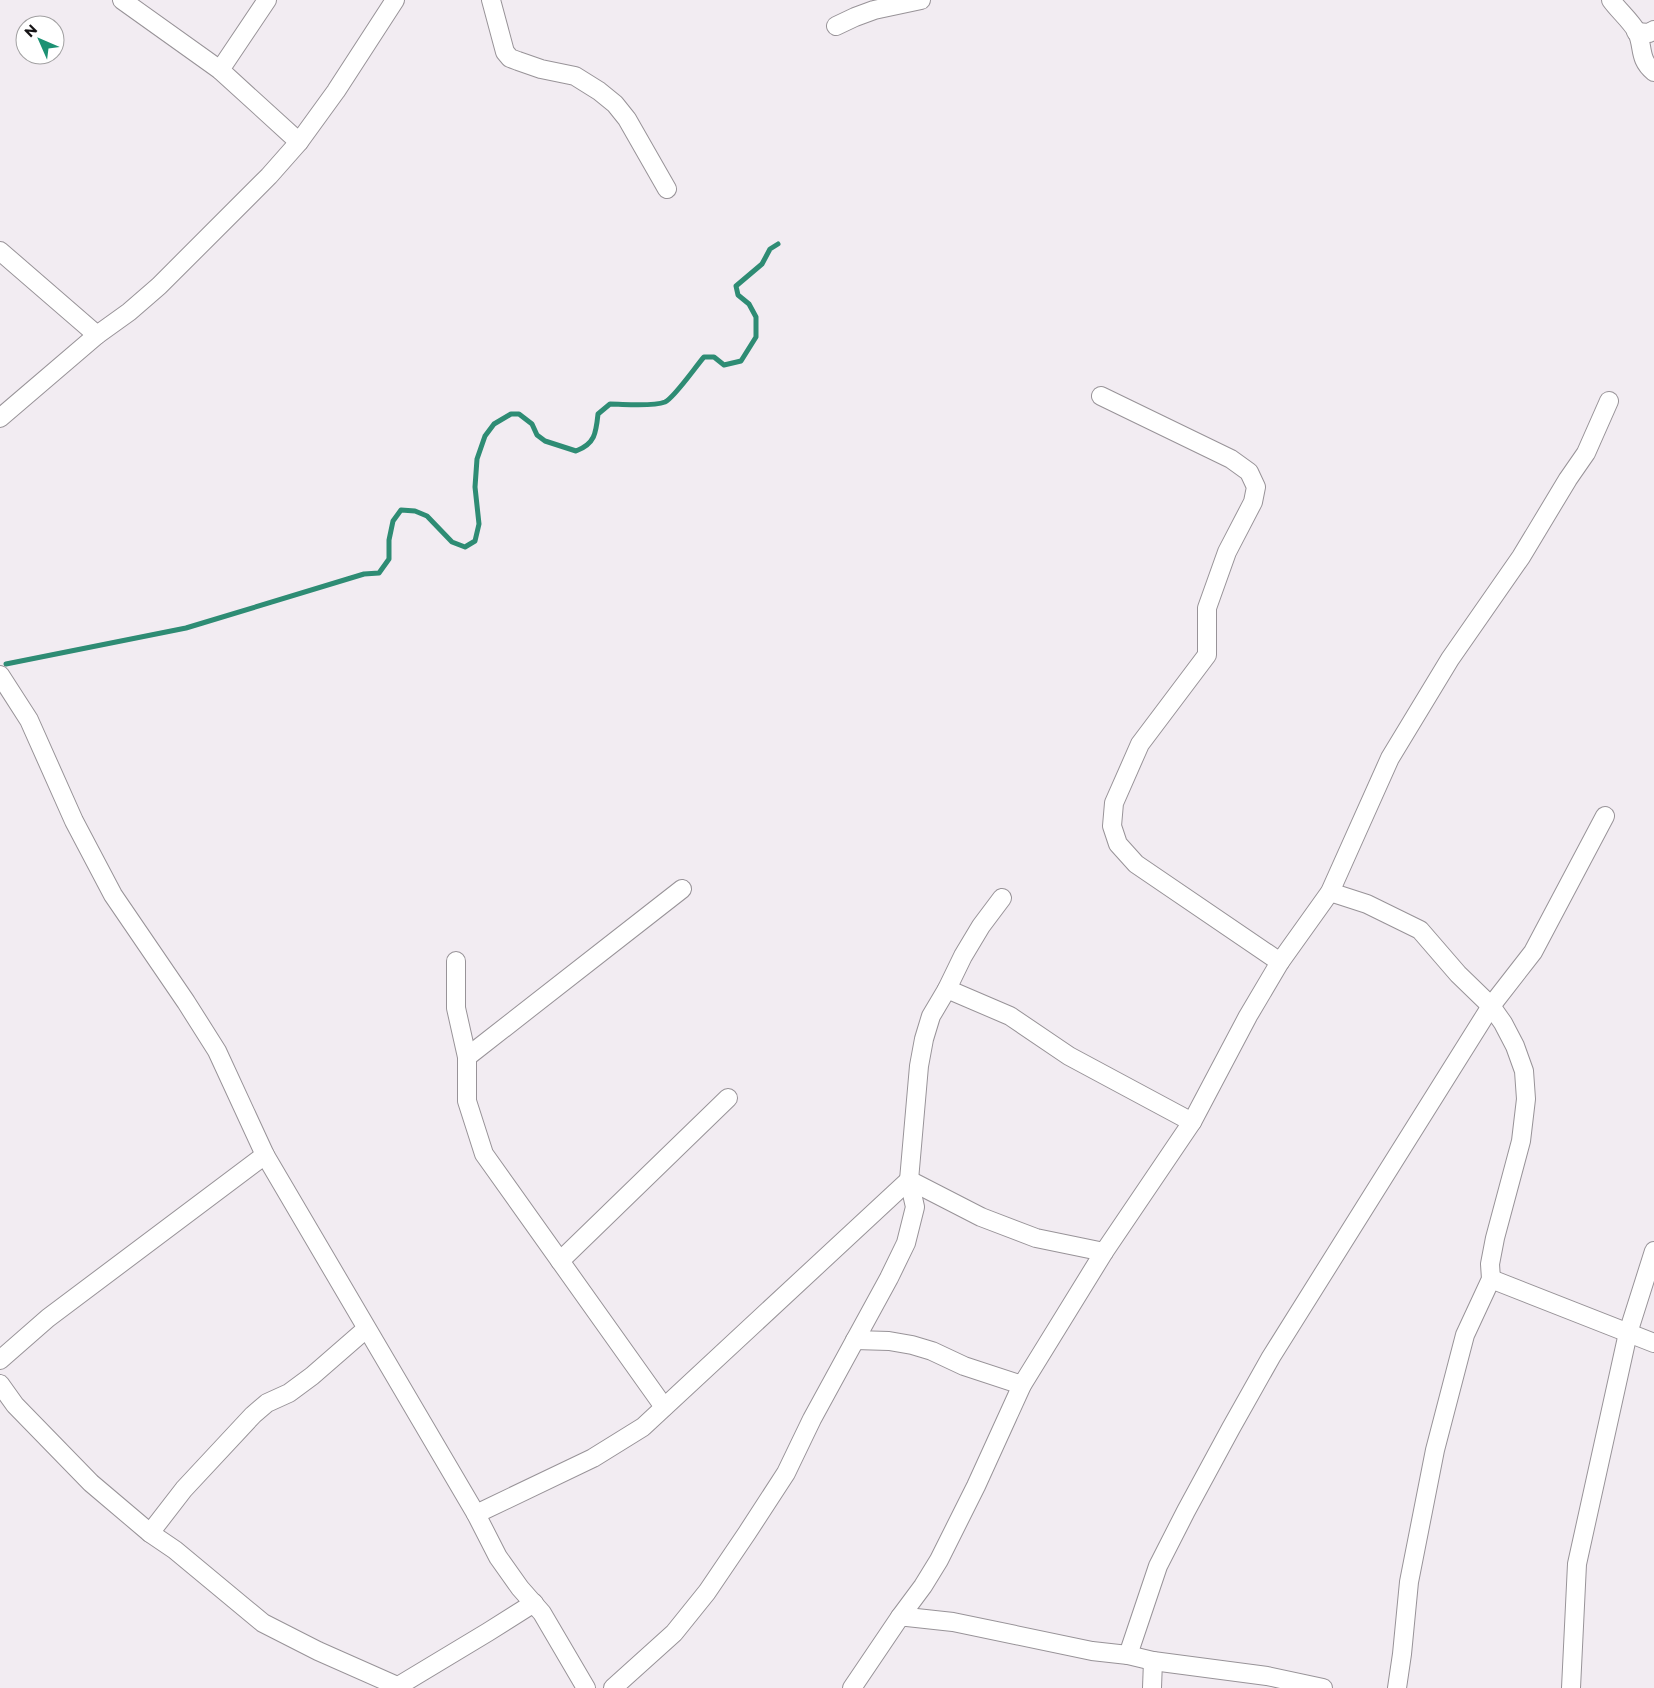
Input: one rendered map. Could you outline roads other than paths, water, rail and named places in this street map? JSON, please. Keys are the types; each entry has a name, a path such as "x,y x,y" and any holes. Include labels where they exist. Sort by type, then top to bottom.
{"street":[{"path":"122,0 220,70 300,142"},
{"path":"220,70 267,0"},
{"path":"0,418 97,335 129,312 159,286 269,176 300,142 360,55 394,0"},
{"path":"491,0 505,52 510,58 541,69 575,76 599,90 615,104 627,119 667,189"},
{"path":"836,26 855,16 874,10 921,0"},
{"path":"1611,0 1645,31 1642,55 1646,65 1654,72"},
{"path":"0,251 97,335"},
{"path":"1101,396 1232,459 1248,472 1256,488 1253,502 1227,552 1207,608 1207,655 1140,744 1114,803 1112,826 1118,844 1136,864 1280,962"},
{"path":"852,1688 939,1560 976,1486 1022,1385 1104,1252 1192,1122 1248,1016 1280,962 1330,892 1390,758 1450,659 1521,557 1586,453 1609,401"},
{"path":"0,675 29,720 74,821 112,895 218,1051 265,1155 476,1514 498,1556 520,1588 542,1613 586,1688"},
{"path":"1128,1655 1158,1566 1235,1420 1271,1357 1490,1006 1533,952 1605,816"},
{"path":"467,1057 682,889"},
{"path":"1330,892 1367,904 1420,930 1458,974 1490,1006 1503,1023 1515,1046 1524,1071 1526,1099 1521,1141 1495,1238 1490,1264 1491,1279 1465,1335 1435,1450 1408,1582 1402,1654 1396,1688"},
{"path":"613,1688 674,1633 707,1592 786,1473 812,1419 889,1278 906,1243 915,1207 909,1180 919,1066 924,1039 931,1016 963,956 981,926 1002,898"},
{"path":"456,961 456,1008 467,1057 468,1101 484,1154 664,1407"},
{"path":"947,989 1010,1016 1069,1056 1192,1122"},
{"path":"560,1261 728,1098"},
{"path":"0,1360 55,1313 265,1155"},
{"path":"909,1180 981,1217 1036,1238 1104,1252"},
{"path":"476,1514 593,1458 643,1426 909,1180"},
{"path":"1571,1688 1577,1564 1628,1334 1654,1251"},
{"path":"1491,1279 1654,1344"},
{"path":"150,1533 184,1489 253,1415 267,1403 289,1393 312,1376 366,1329"},
{"path":"855,1340 889,1341 912,1345 932,1351 964,1366 1022,1385"},
{"path":"0,1384 15,1405 91,1483 150,1533 175,1550 263,1623 396,1687 534,1603"},
{"path":"900,1617 953,1622 1092,1651 1267,1676 1322,1688"},
{"path":"1152,1688 1153,1661"}],"waterway":[{"path":"6,664 186,628 364,574 379,573 389,559 389,540 393,521 401,510 415,511 427,516 452,542 465,547 475,541 479,524 475,487 477,459 485,436 494,424 511,414 519,414 532,424 537,435 545,441 576,451 591,441 595,432 598,414 610,404 646,405 665,402 704,357 714,357 724,365 741,361 756,337 756,317 749,304 738,295 736,286 762,264 770,249 778,244"}]}
